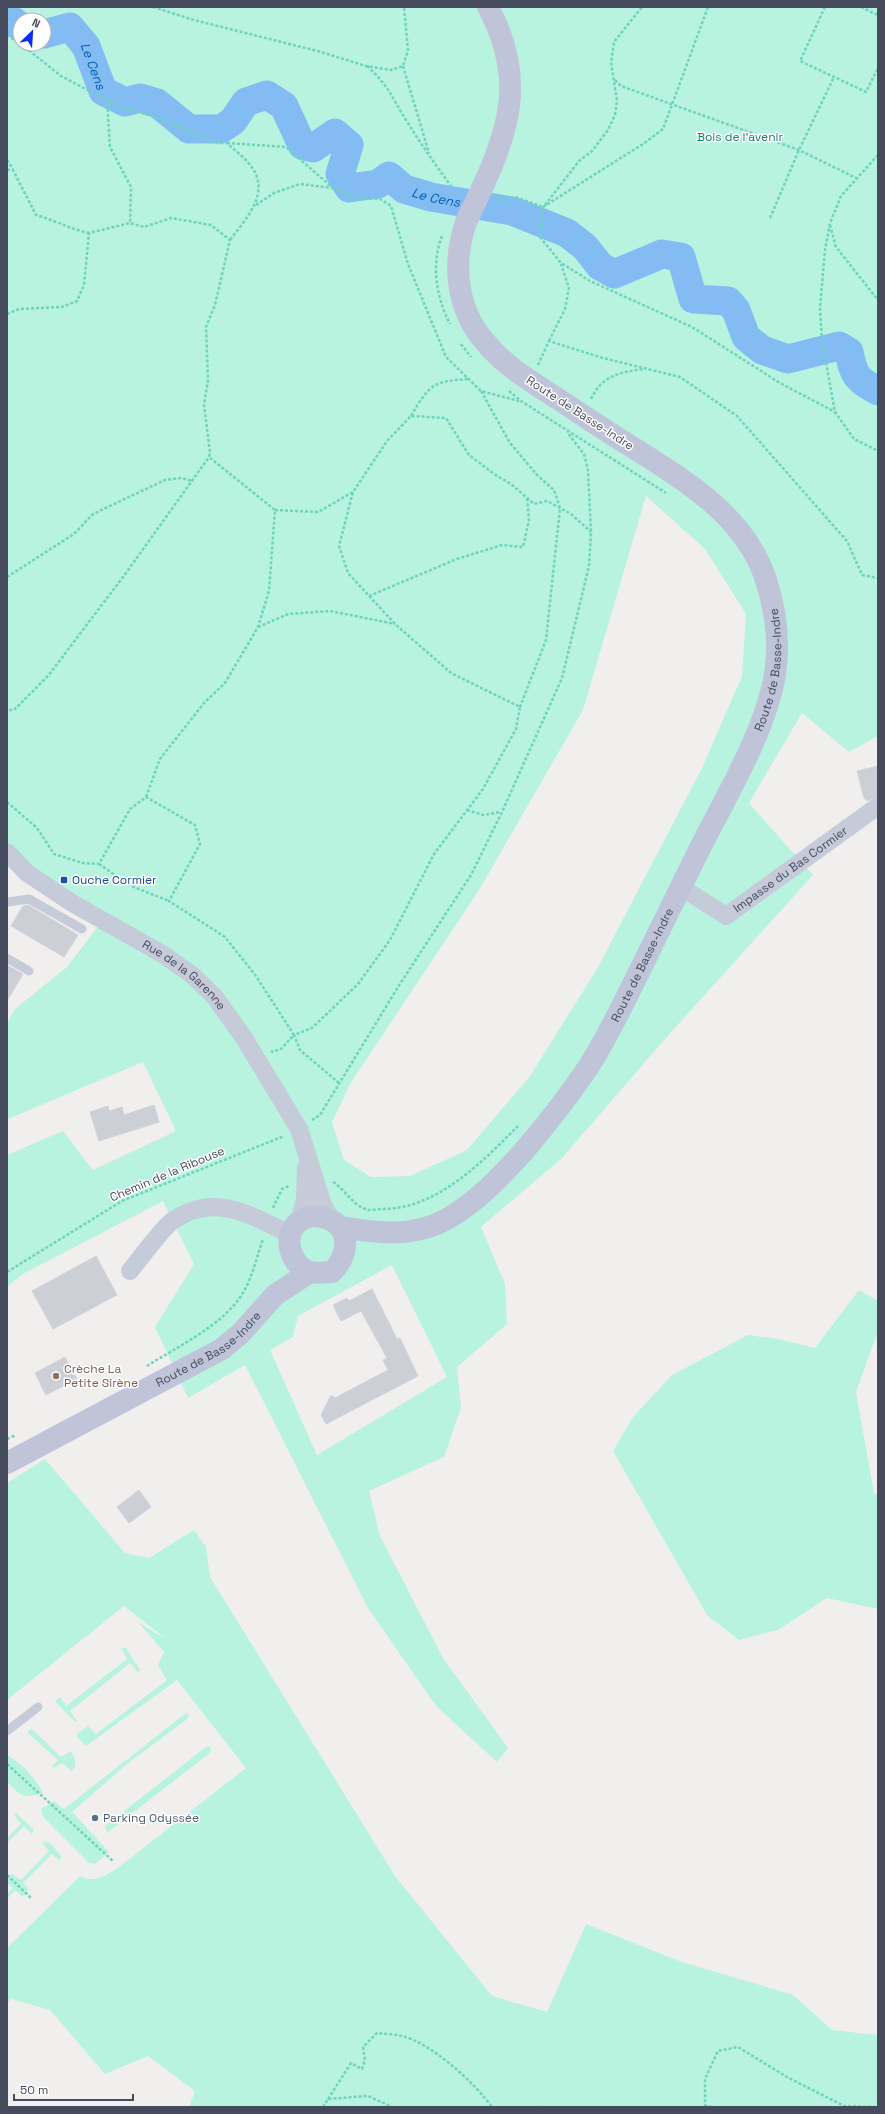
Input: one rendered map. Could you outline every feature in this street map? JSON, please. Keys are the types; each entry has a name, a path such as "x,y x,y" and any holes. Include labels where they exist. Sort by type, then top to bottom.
{"main road":[{"name":"Route de Basse-Indre","path":"342,1259 370,1244 394,1234 414,1231 446,1220 478,1197 508,1168 559,1108 591,1063 750,749 775,676 777,652 776,618 763,572 754,553 737,527 712,501 682,478 511,368 484,341 466,312 458,282 461,236 466,222 486,195 506,128 512,89 506,51 500,28 488,7"},
{"path":"314,1216 336,1223 345,1239 345,1250 342,1259 332,1272 310,1272 300,1267 293,1258 293,1236 314,1216"},
{"name":"Route de Basse-Indre","path":"336,1223 394,1234"},
{"name":"Route de Basse-Indre","path":"275,1295 293,1236"},
{"name":"Route de Basse-Indre","path":"7,1463 222,1349 242,1333 275,1295 310,1272"}],"street":[{"name":"Impasse du Bas Cormier","path":"681,887 726,916 878,806"},
{"name":"Rue de la Garenne","path":"7,852 27,874 72,903 164,955 192,975 214,996 255,1055 289,1133 306,1151 311,1181 323,1205 336,1223"},
{"name":"Rue de la Garenne","path":"293,1236 303,1211 311,1181"},
{"path":"130,1271 170,1222 200,1208 218,1206 235,1209 293,1236"}],"lane":[{"path":"7,902 30,899 82,929"},
{"path":"7,958 29,971"},
{"path":"7,1732 38,1707"}],"path":[{"path":"153,7 194,20 321,52 366,66 391,70 403,66"},
{"path":"404,7 408,50 403,66 430,157"},
{"path":"642,7 614,42 611,63 615,80 617,100 615,115 608,130 592,151 579,161 543,207 540,237 561,263 590,281 692,327 780,383 835,412"},
{"path":"543,207 663,129 708,7"},
{"path":"825,7 800,61 866,92 878,68"},
{"path":"862,7 878,15"},
{"path":"30,52 61,76 120,107 159,118 218,143 286,147 333,188"},
{"path":"366,66 382,79 391,91 405,119 451,186"},
{"path":"770,218 798,150 834,76"},
{"path":"615,80 621,86 798,150 856,178"},
{"path":"107,99 110,147 131,187 130,223"},
{"path":"227,143 254,169 259,186 256,205"},
{"path":"878,155 856,178 842,196 830,223 824,250 820,308 822,341 835,412 854,439 878,452"},
{"path":"7,160 36,215 55,220 72,230 89,233 130,223 144,227 171,218 211,225 230,240"},
{"path":"7,170 13,170"},
{"path":"7,710 14,710 48,676 126,574 209,457 204,405 208,380 206,327 215,304 230,240 256,205 274,193 300,184 333,188 356,198 380,199 391,206 408,264 446,357 481,392 510,443 554,490 560,508 546,640 520,707 516,729 483,789 434,854 390,940 358,984 312,1028 294,1035 281,1049 255,1055"},
{"path":"486,195 516,197 543,207"},
{"path":"830,223 836,247 878,300"},
{"path":"7,314 19,309 62,307 77,301 84,284 89,233"},
{"path":"443,233 438,246 436,268 438,292 452,328"},
{"path":"537,367 565,309 569,288 561,263"},
{"path":"459,340 472,357"},
{"path":"549,341 680,377 737,416 848,542 862,575 878,578"},
{"path":"583,415 594,392 605,381 619,372 647,369"},
{"path":"469,379 444,380 425,391 411,416 387,441 353,492 339,546 348,573 395,624 451,673 520,707"},
{"path":"504,386 521,402 669,496"},
{"path":"481,392 521,402"},
{"path":"411,416 446,418 469,455 494,474 512,484 534,504 547,501 575,517 591,532"},
{"name":"Chemin de la Ribouse","path":"7,1272 122,1200 289,1133 320,1115 398,987 471,875 502,812 562,678 589,566 591,532 588,470 584,454 565,430"},
{"path":"209,457 276,510 318,512 353,492"},
{"path":"7,577 74,534 92,514 166,480 181,478 193,481"},
{"path":"369,596 457,559 494,547 502,545 523,547 529,520 527,498"},
{"path":"99,864 130,809 146,796 160,759 204,703 225,683 258,627 269,592 276,510"},
{"path":"258,627 288,614 330,611 395,624"},
{"path":"146,796 195,826 200,844 169,901"},
{"path":"7,802 37,828 54,854 83,863 99,864 132,886 169,901 225,937 256,976 294,1035 300,1050 339,1083"},
{"path":"467,810 483,815 502,812"},
{"path":"141,1370 218,1320 235,1305 244,1291 253,1271 277,1196 282,1188 311,1181 333,1181 343,1188 354,1203 368,1210 391,1209 414,1204 433,1197 490,1155 522,1122"},
{"path":"7,1439 21,1433"},
{"path":"7,1764 113,1861"},
{"path":"7,1875 32,1899"},
{"path":"323,2107 351,2063 362,2069 365,2060 363,2047 377,2033 402,2036 431,2049 462,2074 485,2097 492,2107"},
{"path":"712,2107 704,2106 705,2079 718,2051 738,2047 787,2077 844,2106 878,2107"},
{"path":"328,2099 368,2096 392,2107"},
{"path":"537,2107 546,2107"}],"green space":[{"name":"Bois de l'avenir","path":"7,7 878,7 878,736 849,752 802,713 749,803 813,875 665,1039 562,1158 481,1227 505,1284 507,1324 457,1367 461,1408 444,1457 369,1491 380,1536 443,1658 508,1748 497,1762 436,1706 368,1608 245,1365 188,1398 155,1327 194,1264 163,1201 23,1274 7,1287 7,1155 63,1131 93,1170 176,1131 143,1062 8,1119 7,1117 7,1023 15,1009 67,967 105,917 7,850","holes":["646,496 705,549 746,614 742,676 702,768 597,969 530,1076 467,1150 410,1176 371,1177 344,1160 332,1122 350,1084 479,890 583,710","392,1265 447,1377 317,1455 270,1350 293,1337 298,1316"]},
{"path":"859,1290 878,1301 878,1331 856,1392 874,1493 878,1495 878,1609 827,1598 778,1630 739,1640 707,1615 613,1451 633,1417 672,1375 748,1335 778,1339 815,1348"},
{"path":"45,1459 125,1553 149,1558 194,1530 206,1547 210,1577 395,1876 492,1996 547,2012 586,1924 679,1961 793,1995 832,2030 878,2035 878,2107 189,2107 195,2091 148,2056 105,2074 50,2010 12,1999 7,2003 7,1948 80,1876 96,1879 119,1867 246,1768 177,1680 86,1746 78,1738 77,1734 88,1726 96,1734 167,1680 158,1665 164,1652 138,1622 167,1640 124,1606 7,1700 7,1483"},
{"path":"121,1648 126,1648 140,1670 138,1672 130,1663 70,1711 77,1721 75,1722 55,1701 60,1697 66,1706 127,1659"},
{"path":"186,1713 189,1716 186,1720 127,1764 72,1812 109,1852 95,1864 89,1863 44,1818 41,1809 54,1801 64,1809"},
{"path":"32,1729 61,1757 71,1751 75,1759 75,1766 72,1771 62,1763 54,1768 52,1766 58,1760 27,1732"},
{"path":"210,1746 211,1752 108,1832 105,1829 105,1826 206,1747"},
{"path":"7,1755 28,1771 43,1793 31,1796 23,1795 7,1782"},
{"path":"16,1813 34,1830 32,1834 24,1826 7,1843 7,1838 21,1824 14,1815"},
{"path":"42,1843 50,1843 61,1856 60,1861 52,1854 23,1883 29,1889 23,1897 15,1890 7,1899 7,1894 13,1888 7,1883 7,1878 12,1874 21,1880 49,1851"}],"building":[{"path":"878,766 878,796 867,801 864,798 857,771"},
{"path":"28,905 78,935 64,957 11,926 23,906"},
{"path":"7,965 23,974 7,1001"},
{"path":"154,1105 159,1122 99,1141 90,1112 108,1106 109,1111 122,1107 124,1115"},
{"path":"96,1256 117,1295 53,1329 32,1291"},
{"path":"372,1289 397,1339 400,1338 418,1376 326,1424 321,1415 331,1395 335,1398 388,1370 383,1360 387,1358 361,1311 341,1321 333,1305 347,1298 349,1301"},
{"name":"Crèche La Petite Sirène","path":"65,1357 77,1379 46,1395 35,1373"},
{"path":"139,1490 151,1507 129,1523 117,1507"}],"waterway":[{"name":"Le Cens","path":"7,17 12,20"},
{"name":"Le Cens","path":"52,32 70,27 86,46 103,91 125,102 140,98 157,103 189,129 221,129 233,121 246,102 267,95 284,106 302,145 313,148 335,133 349,145 340,174 349,188 378,184 389,176 404,189 431,197 512,211 567,233 585,247 600,266 614,274 662,254 681,257 693,299 728,301 736,310 746,337 762,350 788,359 839,346 849,352 853,367 860,380 878,391"}],"place":[{"name":"Ouche Cormier","path":"64,880"},
{"name":"Crèche La Petite Sirène","path":"56,1376"},
{"name":"Parking Odyssée","path":"95,1818"}]}
